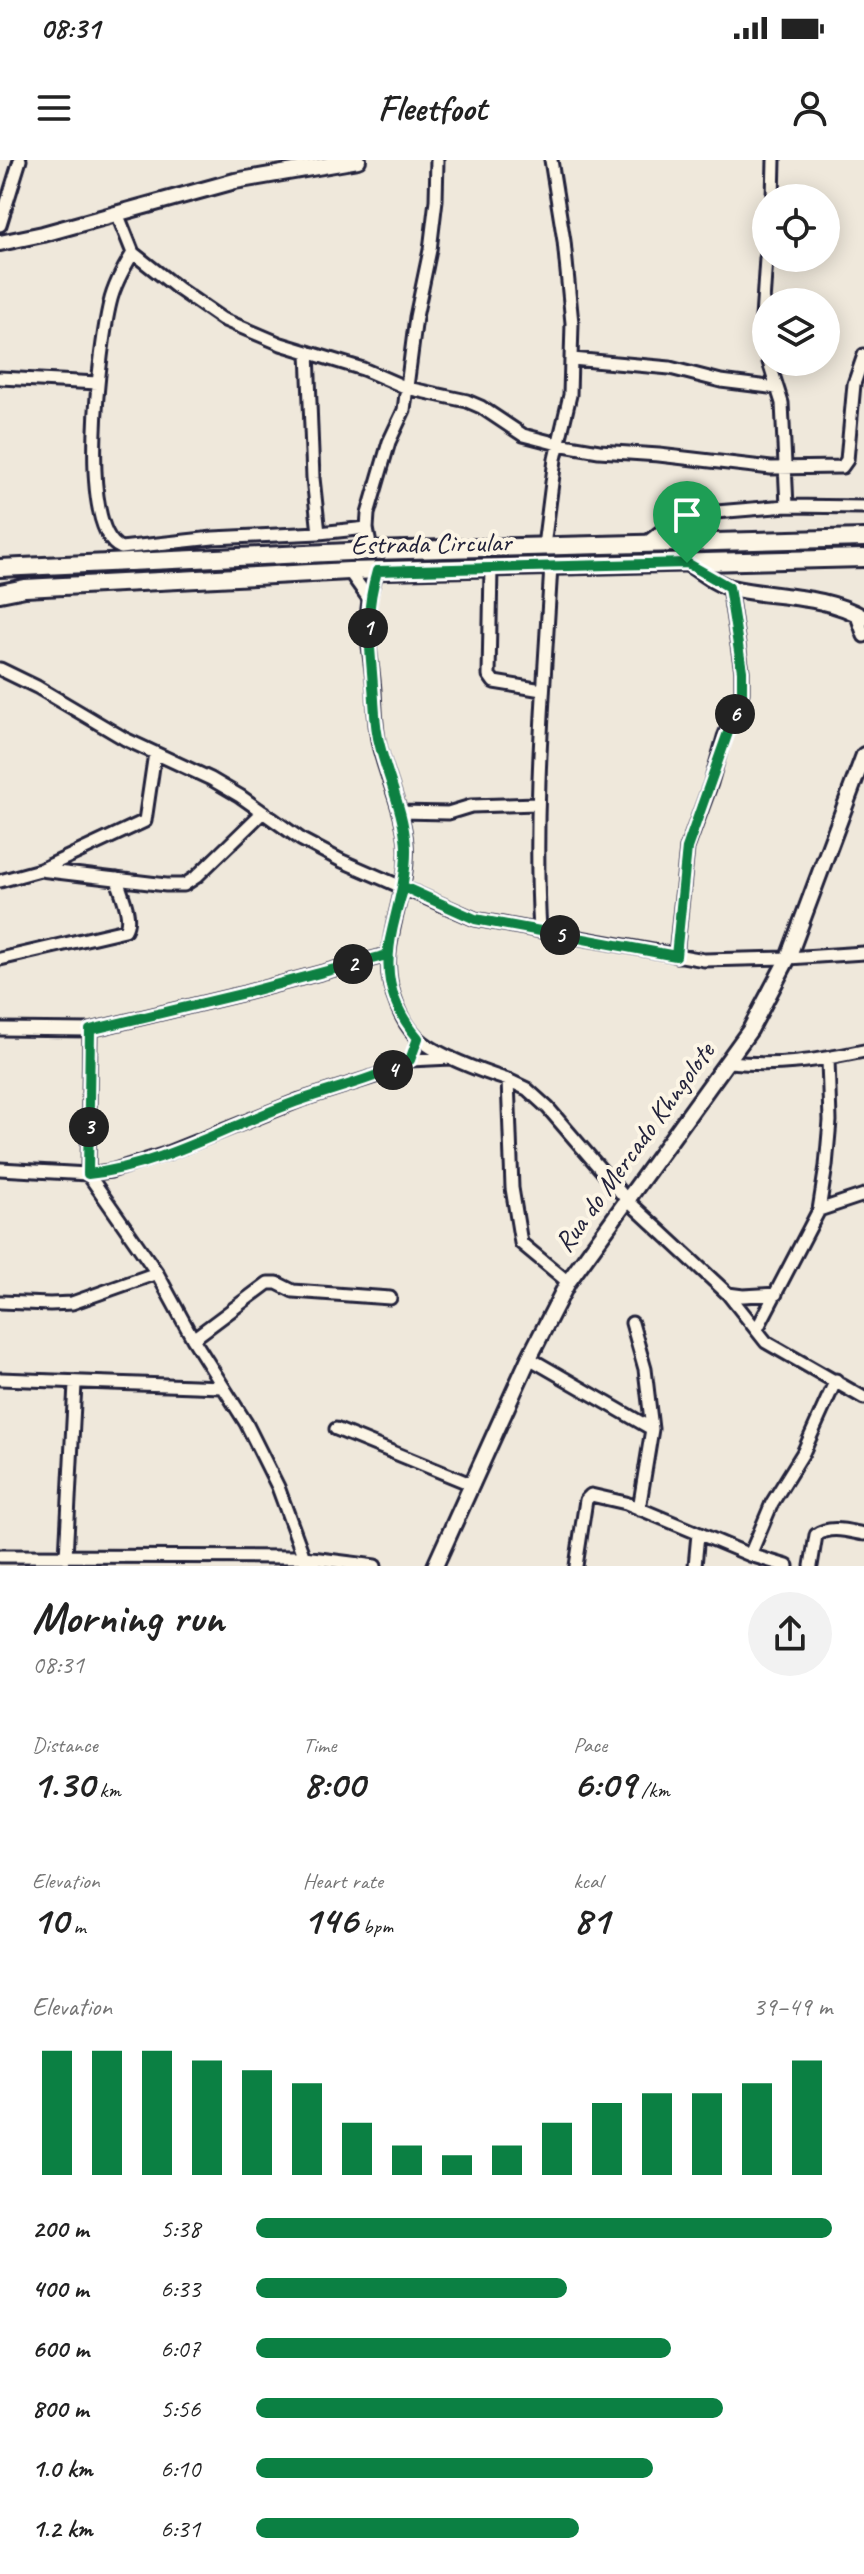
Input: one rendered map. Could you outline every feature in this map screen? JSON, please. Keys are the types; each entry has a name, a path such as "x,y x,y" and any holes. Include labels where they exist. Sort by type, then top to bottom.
{"main road":[{"name":"Estrada Circular","path":"0,568 371,551 864,538"},
{"name":"Estrada Circular","path":"0,593 56,586 349,571 864,558"}],"street":[{"path":"0,225 20,160"},
{"path":"371,551 368,514 389,442 404,410 416,317 430,250 437,160"},
{"path":"544,546 558,444 570,395 572,359 570,287 551,160"},
{"path":"773,184 774,160"},
{"path":"0,243 235,181 350,161"},
{"path":"117,213 133,253 222,319 281,344 363,369 407,388 467,401 523,435 558,444 599,451 787,468 842,467 847,460 854,384 864,355"},
{"path":"133,253 120,272 110,300 98,383 94,469 102,519 109,540 121,548 213,538 367,528"},
{"path":"308,352 312,462 319,533"},
{"path":"572,359 670,368 721,381 777,388"},
{"path":"773,376 782,403 787,506"},
{"path":"0,378 98,383"},
{"path":"644,545 677,519 692,514 787,506 864,507"},
{"path":"687,563 729,587 810,599 860,616 864,636"},
{"path":"540,931 537,804 551,566"},
{"path":"491,568 489,675 494,682 542,690"},
{"path":"349,571 369,599"},
{"path":"377,571 369,599 368,629 374,719 400,812 406,846 404,887 391,927 387,955 388,979 397,1006 418,1038 452,1058 527,1089 548,1108 627,1200 728,1294 766,1342 864,1398"},
{"path":"676,956 687,848 742,693 742,671 729,587"},
{"path":"0,669 125,739 211,779 302,840 342,861 475,919 704,960 864,953"},
{"path":"0,881 40,870 145,821 155,753"},
{"name":"Rua do Mercado Khngolote","path":"435,1566 529,1358 568,1282 750,1030 788,958 864,755"},
{"path":"400,812 448,813 471,806 537,804"},
{"path":"40,870 184,885 263,812"},
{"path":"0,959 125,930 129,919 117,879"},
{"path":"0,1029 90,1030 387,955"},
{"path":"90,1030 88,1174 157,1273 193,1339 246,1423 278,1487 305,1562"},
{"path":"410,1060 418,1038"},
{"path":"729,1062 765,1065 828,1059 864,1051"},
{"path":"0,1169 88,1174 111,1171 165,1154 300,1100 388,1072 410,1060 452,1058"},
{"path":"757,1329 819,1210 830,1121 828,1059"},
{"path":"508,1080 512,1188 521,1243 568,1282"},
{"path":"819,1210 864,1195"},
{"path":"0,1302 72,1303 157,1273"},
{"path":"193,1339 268,1283 277,1283 293,1291 390,1298"},
{"path":"728,1294 776,1294"},
{"path":"632,1323 645,1369 652,1429 639,1509"},
{"path":"529,1358 652,1429"},
{"path":"0,1379 222,1387"},
{"path":"750,1555 772,1503 809,1441 836,1380"},
{"path":"66,1557 75,1384"},
{"path":"336,1429 473,1485"},
{"path":"576,1566 586,1500 591,1495 599,1495 750,1555 787,1566"},
{"path":"811,1566 816,1535 820,1532 833,1529 864,1534"},
{"path":"695,1566 698,1534"},
{"path":"0,1556 375,1566"}],"route":[{"path":"687,563 377,571 369,599 368,620 374,719 400,812 406,846 404,887 391,927 387,955 90,1030 88,1174 111,1171 165,1154 300,1100 388,1072 410,1060 418,1038 397,1006 388,979 387,955 391,927 404,887 475,919 676,956 687,848 742,693 742,671 729,587 687,563"}]}
